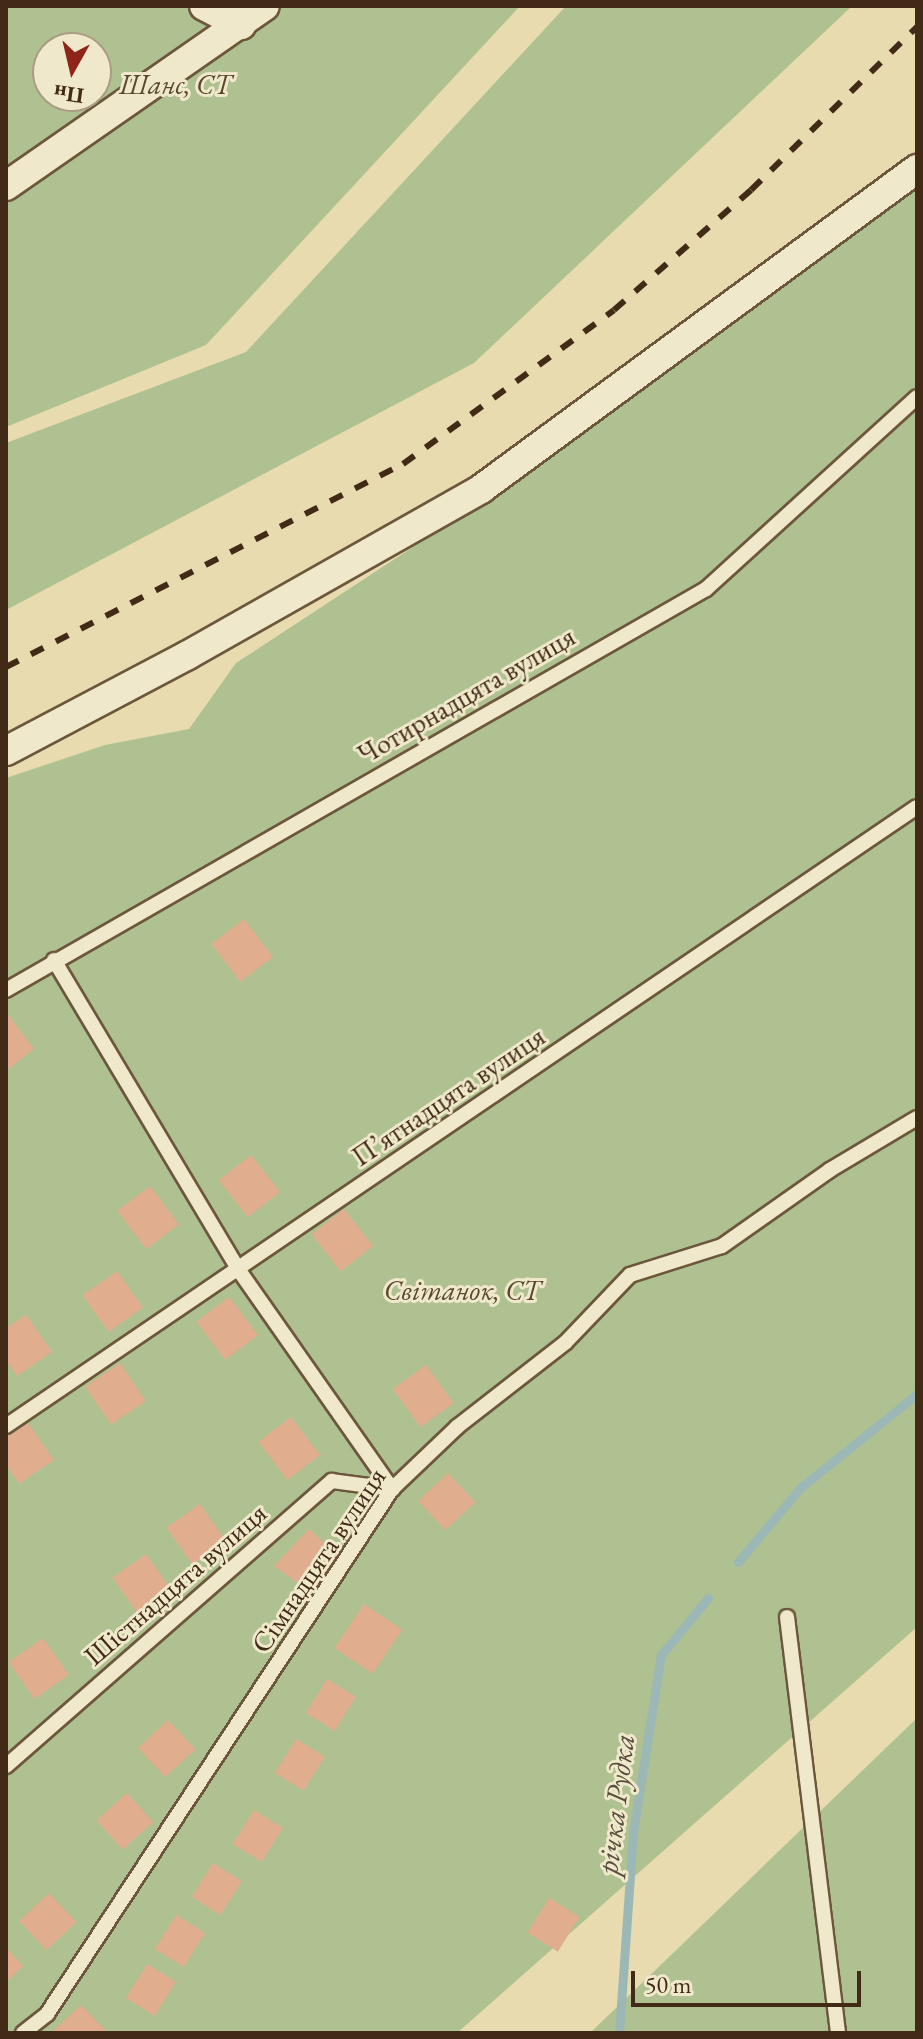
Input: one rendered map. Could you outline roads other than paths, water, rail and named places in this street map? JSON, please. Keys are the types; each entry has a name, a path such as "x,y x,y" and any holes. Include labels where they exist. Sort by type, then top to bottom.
{"street":[{"path":"204,6 241,25"},
{"path":"6,186 265,6"},
{"path":"6,751 481,489 917,169"}],"lane":[{"name":"Чотирнадцята вулиця","path":"6,990 706,589 917,397"},
{"name":"П’ятнадцята вулиця","path":"6,1426 917,807"},
{"path":"54,960 238,1269 392,1489"},
{"name":"Сімнадцята вулиця","path":"23,2033 47,2014 392,1489 457,1427 565,1343 630,1275 722,1246 830,1170 917,1118"},
{"name":"Шістнадцята вулиця","path":"6,1766 332,1481 392,1489"},
{"path":"787,1617 838,2033"}],"waterway":[{"name":"річка Рудка","path":"738,1562 800,1488 917,1394"},
{"name":"річка Рудка","path":"619,2033 633,1833 661,1655 708,1598"}],"railway":[{"path":"6,667 403,464 614,310 751,190 917,27"}],"park label":[{"name":"Шанс, СТ","path":"175,84"},
{"name":"Світанок, СТ","path":"462,1290"}]}
